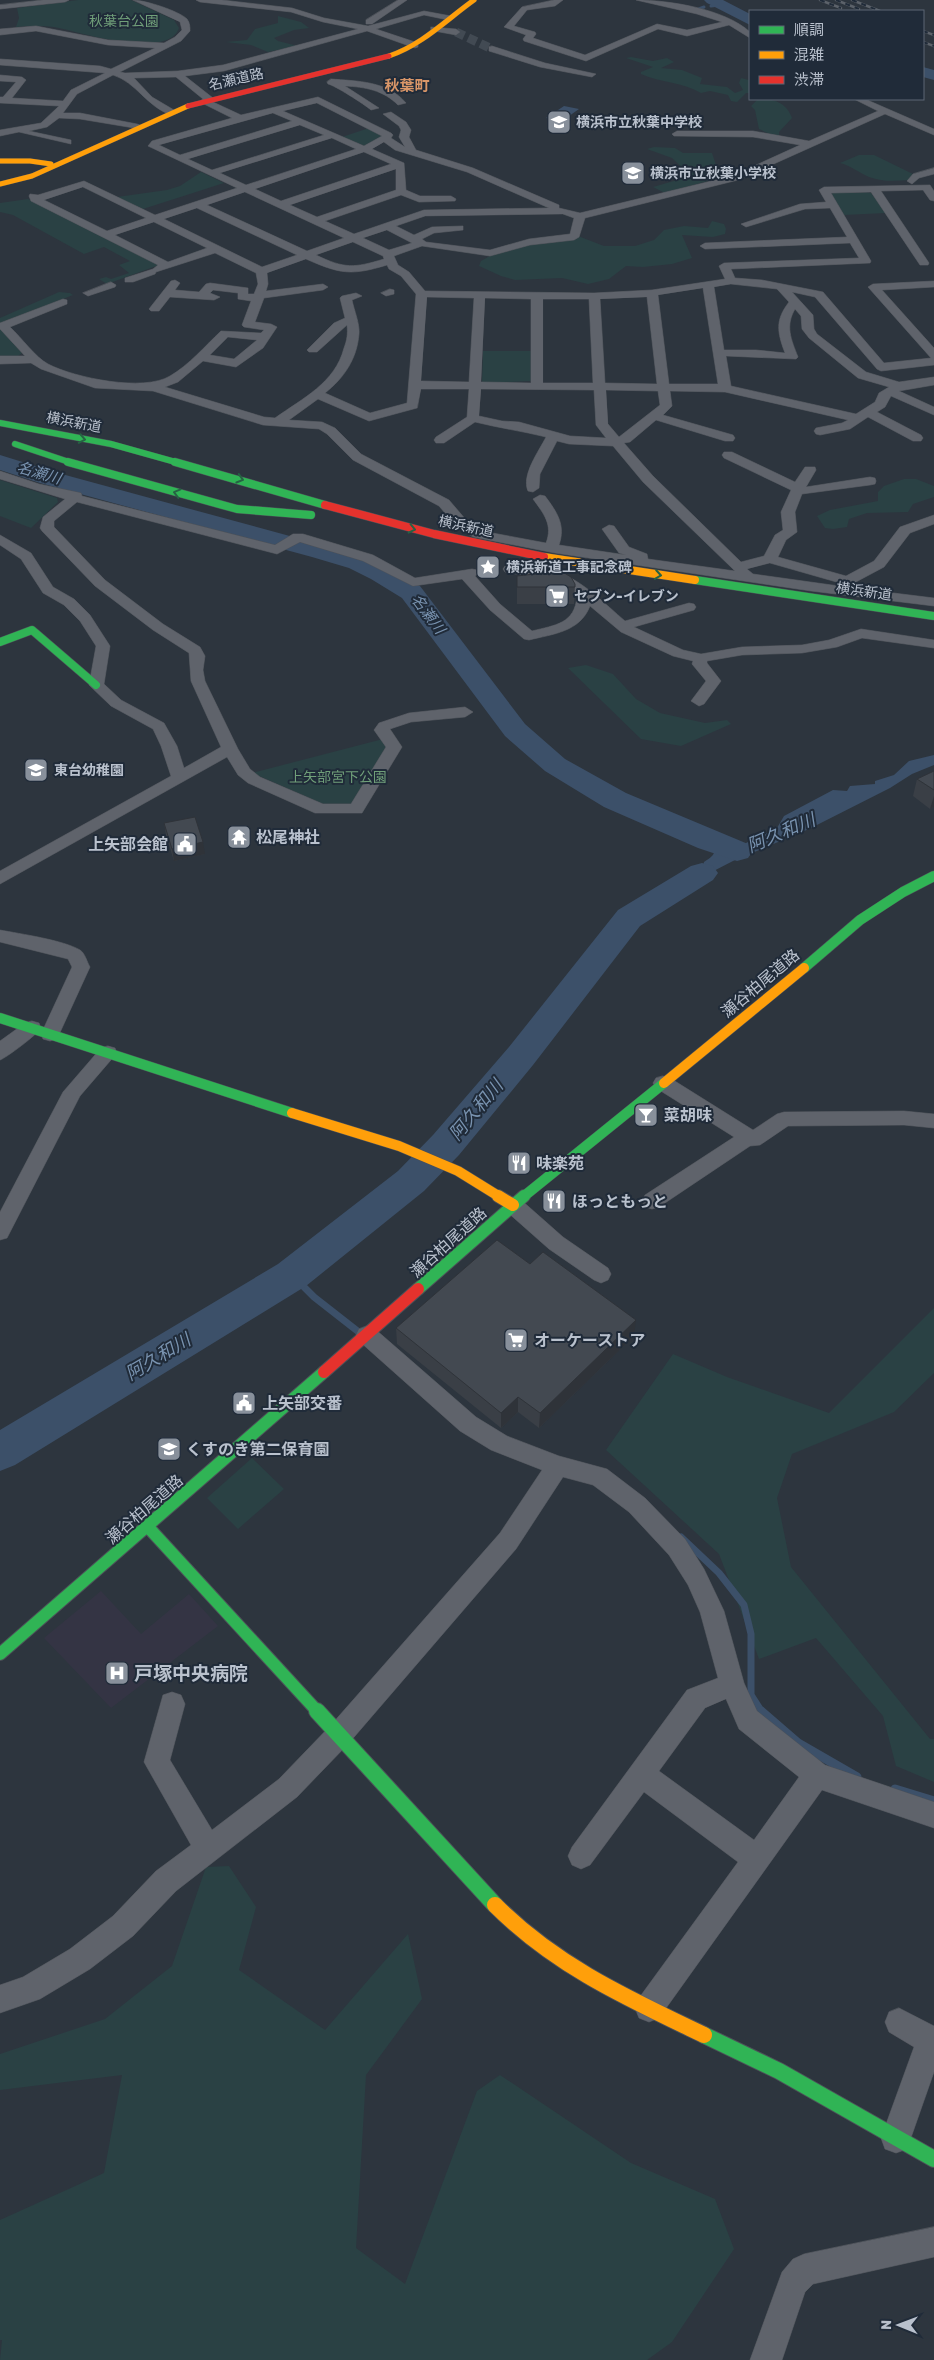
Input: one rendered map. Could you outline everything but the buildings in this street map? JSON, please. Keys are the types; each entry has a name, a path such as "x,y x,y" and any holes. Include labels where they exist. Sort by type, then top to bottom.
{"main road":[{"name":"名瀬道路","path":"0,184 29,179 170,112 394,55 415,45 474,0"},
{"path":"0,161 30,161 56,165"},
{"path":"2,424 97,430"},
{"name":"横浜新道","path":"2,424 111,444 383,522 473,544 553,559 934,616"},
{"path":"0,440 104,462 207,488"},
{"path":"15,444 82,468 237,509 316,517 245,498"},
{"path":"292,484 383,522"},
{"name":"横浜新道","path":"473,554 607,579"},
{"path":"510,568 538,567 554,576"},
{"name":"横浜新道","path":"886,621 934,628"},
{"path":"901,627 934,634"},
{"path":"0,642 32,630 96,685"},
{"name":"瀬谷柏尾道路","path":"0,1654 148,1528 513,1205 860,920 903,892 934,876"},
{"path":"0,1018 410,1150 446,1166 513,1205"},
{"path":"148,1528 340,1734 514,1926 562,1963 649,2008 779,2071 934,2159"}],"street":[{"path":"0,7 65,0"},
{"path":"0,133 44,125 57,115 74,92 165,45 186,31 186,25 183,20 137,0"},
{"path":"150,6 162,0"},
{"path":"200,0 292,10 323,20 352,21 415,45"},
{"path":"559,0 552,4 525,8 508,27 532,34 527,39 586,58 657,26 687,33 730,22"},
{"path":"640,0 742,25 749,35"},
{"path":"365,27 400,2 424,14 448,18"},
{"path":"125,76 178,74 224,68 365,27 424,14"},
{"path":"0,32 43,28 108,42 165,45"},
{"path":"434,30 456,32"},
{"path":"492,49 543,65 592,74"},
{"path":"0,62 100,69 113,72 133,81 149,99 170,112"},
{"path":"178,74 208,101 240,118"},
{"path":"315,76 340,85 343,91 367,102 374,108"},
{"path":"0,78 22,80 2,100"},
{"path":"331,82 377,88 392,93 401,103"},
{"path":"2,100 64,104"},
{"path":"106,235 199,205 246,189 365,149 388,135 318,100 240,118 156,143 153,146 180,158 211,173 246,189 316,222 354,239 390,257 393,266 405,274 421,293 413,405 369,417 317,394"},
{"path":"860,100 934,132"},
{"path":"83,127 98,120 102,109"},
{"path":"274,110 400,164"},
{"path":"385,138 398,148 470,170 538,201 580,216 709,186 735,178 886,111"},
{"path":"388,114 403,124 406,130 404,137 411,149 411,153"},
{"path":"57,115 98,120 137,128"},
{"path":"180,158 300,122"},
{"path":"19,131 68,142"},
{"path":"676,146 672,142 680,131 753,134 809,144"},
{"path":"211,173 332,135"},
{"path":"400,164 401,192"},
{"path":"280,205 400,164"},
{"path":"912,181 916,176 934,171"},
{"path":"158,269 106,235 34,198 84,184 261,271 424,213 564,211"},
{"path":"731,281 724,266 866,261 824,190 926,187 934,198"},
{"path":"874,188 924,263"},
{"path":"316,222 401,192 420,199 466,200"},
{"path":"510,200 538,201"},
{"path":"199,205 337,269 363,269 421,242 432,230 459,228"},
{"path":"746,224 804,206 833,205"},
{"path":"387,226 421,242 490,254 529,242 574,237 580,216"},
{"path":"704,246 853,240"},
{"path":"215,249 120,283 73,297 3,326 28,351 33,359 45,367 96,384 154,387 264,421 322,426 331,431 357,457 444,503 462,524 478,534 551,548 748,577 846,586 934,602"},
{"path":"201,357 236,363 259,346 271,327 248,325 263,284 261,271"},
{"path":"406,292 480,296 594,296 652,294 731,281 781,287 819,294 881,367 934,361"},
{"path":"708,284 721,353 725,388"},
{"path":"202,296 210,286 244,290 242,297 258,297 323,287"},
{"path":"933,286 872,287 934,354"},
{"path":"154,305 167,287 202,296 214,297"},
{"path":"781,287 807,315 808,330 813,336 862,375 895,389 932,409"},
{"path":"440,440 473,418 502,425 519,426 569,440 616,442 626,439 666,406 652,294"},
{"path":"473,418 480,296"},
{"path":"537,296 537,386"},
{"path":"594,296 602,425 673,505 748,577"},
{"path":"278,422 317,394 333,380 346,363 354,333 351,319 351,297"},
{"path":"721,353 756,353 792,357 782,330 784,316 794,302"},
{"path":"313,350 338,325 351,319"},
{"path":"154,387 174,379 201,357 225,333 264,337"},
{"path":"0,360 33,359"},
{"path":"820,431 846,426 881,404 883,396 895,389 934,381"},
{"path":"415,386 725,388 862,415 917,438"},
{"path":"654,416 728,438"},
{"path":"551,548 556,537 554,518 537,494 534,474 553,436"},
{"path":"728,455 805,491 870,481"},
{"path":"770,559 780,538 790,532 788,511 799,489 800,482 810,470"},
{"path":"0,475 34,487 76,496 277,550 298,537 368,558 413,582 468,574 495,607 529,636 572,624 583,611 584,594"},
{"path":"76,496 48,520 47,528 100,583 158,627 194,650 198,656 196,670 198,681 230,749 244,772 254,780 321,809 356,809 394,747 382,730 384,726 410,718 465,712"},
{"path":"846,586 879,564 904,530 934,519"},
{"path":"609,529 628,553 673,563 680,567"},
{"path":"0,539 26,556 48,590 69,602 85,618 103,646 96,685 116,703 159,726 169,746 179,777"},
{"path":"738,567 770,559 846,586"},
{"path":"510,568 554,576 584,594 623,626 647,640 678,653 701,658 742,651 802,649 832,644 861,633 934,644"},
{"path":"623,626 689,607"},
{"path":"698,701 714,681 699,664 701,658"},
{"path":"2,873 230,749"},
{"path":"0,936 75,954 81,967 41,1031 6,1045 0,1053"},
{"path":"0,1232 73,1092 108,1053"},
{"path":"663,1083 753,1140 784,1118 904,1118 934,1121"},
{"path":"652,1201 749,1137"},
{"path":"513,1205 556,1243 601,1274"},
{"path":"367,1335 468,1424 499,1443 558,1466 599,1476 637,1506 677,1547 696,1577 712,1611 732,1684 748,1720 816,1776 934,1815"},
{"path":"0,1999 30,1989 80,1958 123,1926 166,1881 288,1788 340,1734 508,1541 558,1466"},
{"path":"581,1856 643,1775 696,1699 732,1684"},
{"path":"172,1704 157,1762 208,1849"},
{"path":"643,1775 757,1859"},
{"path":"649,2008 816,1776"},
{"path":"896,2138 932,2041 899,2022"},
{"path":"766,2360 793,2283 804,2270 934,2244"}],"shaded area":[{"name":"戸塚中央病院","path":"101,1591 141,1634 189,1594 218,1626 111,1708 44,1638"}],"green space":[{"name":"秋葉台公園","path":"78,0 131,0 174,20 179,28 172,37 159,42 142,43 104,39 54,27 16,27 19,18 17,8"},
{"path":"278,16 301,22 309,28 294,30 274,38 278,41 298,46 268,52 251,45 226,42 247,40 255,29 278,23"},
{"path":"631,57 653,61 667,58 674,62 661,68 682,70 702,78 700,84 727,87 735,93 743,90 739,83 741,78 749,80 749,93 746,93 737,102 731,101 728,95 710,91 701,93 694,89 641,74 641,72 653,67 626,58"},
{"path":"757,100 779,102 786,108 792,118 779,132 779,136 774,136 759,129 755,110 751,106"},
{"path":"369,128 385,136 367,147 342,137"},
{"path":"654,147 675,148 683,153 712,153 717,168 715,179 665,193 653,187 691,176 672,158 647,149"},
{"path":"859,155 874,155 915,175 909,180 879,180 840,163"},
{"path":"201,172 224,183 143,209 117,197 167,190 180,186"},
{"path":"863,191 871,193 886,213 844,215 831,194 835,192"},
{"path":"28,199 159,265 107,284 99,279 106,277 111,279 129,273 119,265 130,261 104,247 84,254 13,215 0,212 0,203"},
{"path":"712,221 724,224 725,234 713,237 682,235 692,258 672,264 643,267 626,266 609,279 588,284 562,278 515,280 479,266 481,261 497,252 530,243 578,236 604,246 635,246 654,240 664,230 684,226 708,228"},
{"path":"59,292 73,295 0,324 0,318"},
{"path":"0,329 22,353 18,356 0,358"},
{"path":"483,351 532,351 531,381 482,383"},
{"path":"904,479 916,479 934,486 934,497 913,504 908,512 867,513 849,519 847,527 825,528 817,516 830,510 878,501 878,492 884,486"},
{"path":"0,480 57,498 58,502 31,528 0,516"},
{"path":"586,665 613,674 636,699 660,713 705,723 727,720 731,724 681,746 641,739 568,668"},
{"name":"上矢部宮下公園","path":"383,739 387,747 353,804 323,804 252,773"},
{"path":"934,1308 934,1373 894,1412 792,1454 777,1498 791,1567 930,1739 934,1739 934,1782 896,1766 883,1716 816,1638 759,1659 719,1554 606,1450 673,1354 727,1377 829,1413"},
{"path":"252,1458 284,1489 238,1529 207,1498"},
{"path":"229,1866 256,1907 239,1970 325,2030 408,1934 422,1999 366,2075 356,2248 405,2284 477,2091 500,2075 631,2163 715,2199 734,2249 672,2342 647,2360 0,2360 2,2340 0,2340 0,2220 104,2173 122,2075 0,2090 0,2054 105,2019 172,1966 206,1867"}],"water":[{"path":"564,106 579,109 562,121 546,118"},
{"path":"934,755 934,765 912,774 890,788 809,829 733,861 630,914 668,887 703,866 704,862 712,856 714,846 691,835 711,838 735,845 744,844 777,828 784,816 833,790 847,791 850,786 875,784 875,781 894,775 909,761"}],"waterway":[{"path":"712,0 749,19"},
{"path":"711,6 720,5"},
{"path":"696,10 704,7"},
{"path":"924,72 934,75"},
{"name":"名瀬川","path":"0,462 49,478 321,552 358,563 380,573 411,592 515,730 555,765 615,800 709,841 737,851"},
{"name":"阿久和川","path":"0,1452 292,1275 411,1181 446,1145 521,1056 629,918 702,873"},
{"path":"292,1275 314,1297 360,1333"},
{"path":"681,1537 719,1573 744,1605 751,1634 751,1695 762,1712"},
{"path":"762,1712 798,1743 857,1777"},
{"path":"895,1789 934,1801"}],"tunnel":[{"path":"456,32 492,49"}],"railway":[{"path":"820,0 841,8"},
{"path":"836,0 859,9"},
{"path":"852,0 877,10"},
{"path":"924,31 934,35"},
{"path":"924,42 934,46"}],"traffic: fast":[{"path":"0,423 111,444 325,505"},
{"path":"15,444 82,467 237,509 311,515"},
{"path":"695,580 934,616"},
{"path":"0,642 32,630 96,685"},
{"path":"804,968 860,920 903,892 934,876"},
{"path":"0,1018 292,1113"},
{"path":"418,1289 513,1205 664,1083"},
{"path":"0,1654 324,1372"},
{"path":"148,1527 495,1905"},
{"path":"704,2035 779,2071 934,2159"}],"traffic: slow":[{"path":"389,56 423,40 474,0"},
{"path":"0,184 32,176 188,106"},
{"path":"0,161 30,161 51,164"},
{"path":"544,557 695,580"},
{"path":"664,1083 804,968"},
{"path":"292,1113 399,1146 458,1171 513,1205"},
{"path":"495,1905 517,1927 566,1964 620,1994 704,2035"}],"traffic: jam":[{"path":"188,106 389,56"},
{"path":"325,505 434,534 544,557"},
{"path":"324,1372 418,1289"}],"place":[{"name":"横浜市立秋葉中学校","path":"559,122"},
{"name":"横浜市立秋葉小学校","path":"633,173"},
{"name":"横浜新道工事記念碑","path":"488,567"},
{"name":"セブン-イレブン","path":"557,596"},
{"name":"東台幼稚園","path":"36,770"},
{"name":"松尾神社","path":"239,837"},
{"name":"上矢部会館","path":"185,844"},
{"name":"菜胡味","path":"646,1115"},
{"name":"味楽苑","path":"519,1163"},
{"name":"ほっともっと","path":"554,1201"},
{"name":"オーケーストア","path":"516,1340"},
{"name":"上矢部交番","path":"244,1403"},
{"name":"くすのき第二保育園","path":"169,1449"},
{"name":"戸塚中央病院","path":"117,1673"}],"district":[{"name":"秋葉町","path":"407,86"}]}
